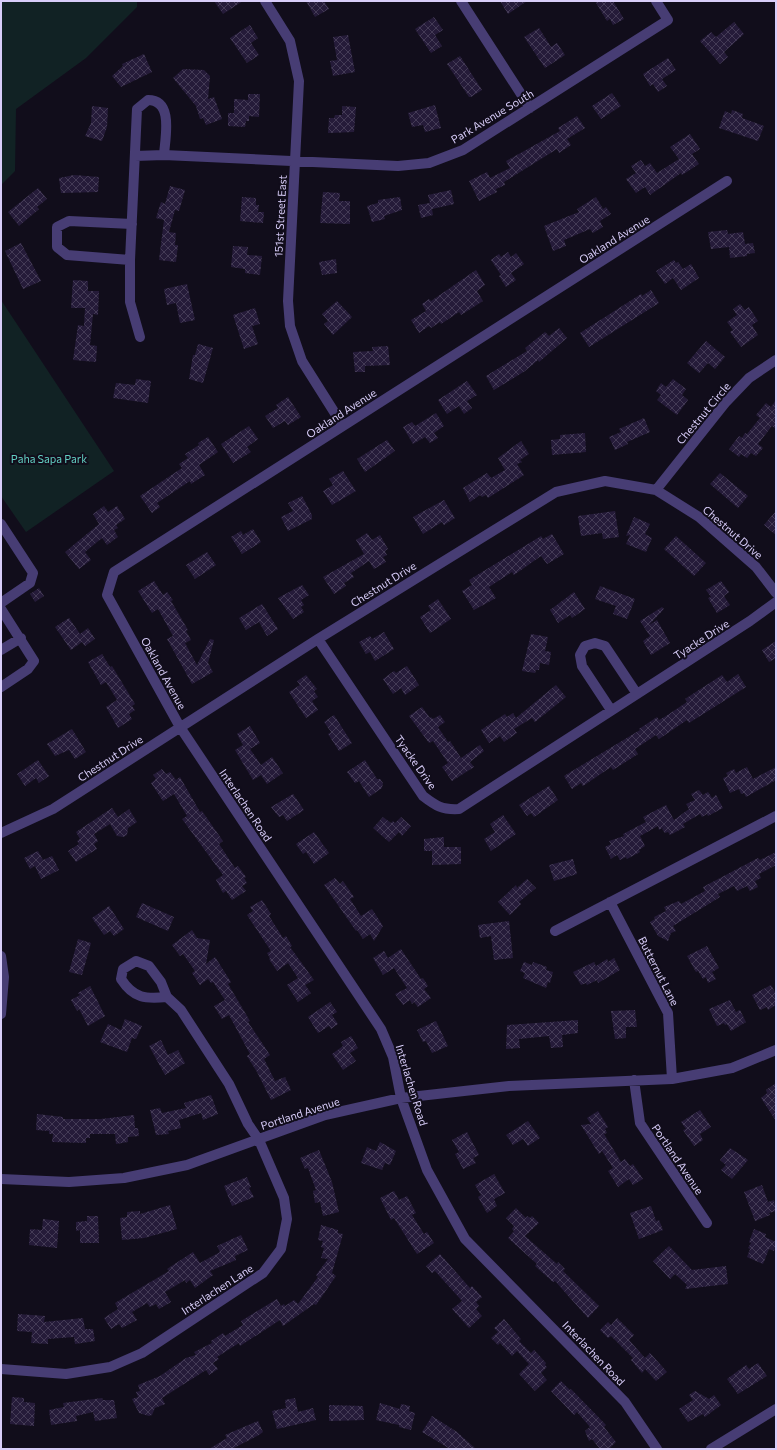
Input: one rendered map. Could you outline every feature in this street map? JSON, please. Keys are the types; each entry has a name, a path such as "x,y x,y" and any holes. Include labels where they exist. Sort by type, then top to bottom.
{"street":[{"name":"151st Street East","path":"265,1 290,41 298,81 288,301 290,326 302,361 343,426"},
{"path":"462,1 530,108"},
{"name":"Park Avenue South","path":"135,156 164,155 398,166 429,163 463,150 668,20 656,1"},
{"path":"140,337 130,302 130,260 137,108 148,100 160,103 164,107 166,116 164,155"},
{"name":"Oakland Avenue","path":"180,727 107,595 114,572 727,181"},
{"path":"130,260 67,255 57,247 57,227 69,221 132,224"},
{"name":"Chestnut Circle","path":"656,490 726,402 750,378 776,360"},
{"name":"Chestnut Drive","path":"1,833 53,809 318,639 556,492 605,481 656,490 699,517 756,567 776,593"},
{"path":"1,524 33,573 30,583 1,603"},
{"name":"Tyacke Drive","path":"318,639 423,796 433,804 445,810 459,809 750,622 776,602"},
{"path":"1,609 34,661 28,669 1,687"},
{"path":"1,650 20,638"},
{"path":"611,710 582,666 580,655 585,646 595,643 605,646 637,694"},
{"name":"Interlachen Road","path":"180,727 381,1029 393,1057 401,1098 427,1170 465,1239 625,1402 657,1449"},
{"path":"555,931 776,816"},
{"name":"Butternut Lane","path":"610,902 668,1012 672,1079"},
{"path":"1,956 4,978 1,1014"},
{"name":"Interlachen Lane","path":"1,1369 66,1374 110,1367 142,1353 263,1273 281,1249 287,1219 284,1198 259,1140 248,1124 229,1084 181,1010 167,997 161,982 149,966 136,961 123,969 122,979 128,989 147,999 167,997"},
{"name":"Portland Avenue","path":"1,1179 69,1182 124,1178 187,1165 325,1116 401,1098 509,1086 672,1079 732,1068 776,1050"},
{"name":"Portland Avenue","path":"634,1080 640,1123 707,1223"},
{"path":"711,1449 776,1409"}],"green space":[{"path":"1,1 137,1 137,7 86,58 16,109 15,171 1,185"},
{"name":"Paha Sapa Park","path":"1,300 114,471 26,532 1,496"}],"building":[{"path":"214,1 243,1 223,14"},
{"path":"306,1 324,1 329,9 315,17"},
{"path":"500,1 527,1 508,14"},
{"path":"595,1 613,1 624,19 613,25 610,19 607,21"},
{"path":"434,17 443,30 435,35 442,46 431,53 415,29"},
{"path":"734,22 744,34 724,52 728,57 720,64 700,41 711,32 716,37"},
{"path":"250,25 258,38 251,43 259,55 247,63 230,38"},
{"path":"539,28 551,47 557,43 565,55 545,68 524,37"},
{"path":"348,35 355,72 333,76 330,61 337,60 333,37"},
{"path":"144,54 152,72 121,87 112,76 123,66 122,64"},
{"path":"460,56 482,90 471,97 469,97 447,64"},
{"path":"668,58 676,70 662,79 667,86 658,92 653,84 650,86 643,74"},
{"path":"183,69 204,70 210,76 208,99 214,97 222,119 206,125 203,118 200,119 196,106 173,78"},
{"path":"612,93 621,106 601,119 592,106"},
{"path":"248,94 260,94 259,117 249,116 249,121 246,121 245,127 228,126 228,113 234,113 234,99 248,100"},
{"path":"435,105 441,128 425,132 423,125 412,127 408,113"},
{"path":"92,106 108,108 107,127 102,141 85,136 91,123"},
{"path":"342,106 356,107 354,132 328,133 329,118 334,118 335,115 342,115"},
{"path":"732,110 743,114 742,118 764,126 758,141 719,128 725,111 731,114"},
{"path":"577,116 585,128 567,139 571,145 559,153 557,149 504,182 505,185 496,189 497,192 479,201 469,181 487,172 490,178 510,168 506,161 560,131 558,128"},
{"path":"690,134 700,149 692,154 699,164 682,175 681,173 650,195 645,187 636,193 626,179 636,173 631,166 641,160 645,166 650,163 657,173 679,159 670,147"},
{"path":"74,175 99,177 98,192 61,193 59,178"},
{"path":"170,186 185,190 179,211 175,210 169,232 176,233 175,245 178,245 176,262 159,260 164,220 156,218 161,202 165,204"},
{"path":"38,188 47,199 37,207 39,209 19,226 8,212"},
{"path":"451,190 454,204 432,209 433,215 421,218 418,205 430,203 428,195"},
{"path":"323,192 340,193 339,201 350,201 350,224 320,223"},
{"path":"242,197 256,198 256,205 259,205 258,212 264,212 263,223 240,221"},
{"path":"400,197 402,210 384,216 385,219 372,222 367,206 378,203 378,200"},
{"path":"596,197 603,209 606,207 611,214 600,221 603,227 593,233 590,229 564,240 566,246 553,251 544,226 579,212 577,209"},
{"path":"727,230 728,234 743,232 745,244 753,243 755,253 747,254 747,256 730,258 729,247 711,249 708,232"},
{"path":"21,243 41,281 23,289 5,251"},
{"path":"233,246 248,247 247,255 262,256 260,275 245,273 245,269 231,267"},
{"path":"508,252 511,257 516,253 524,264 511,273 516,280 506,287 499,276 501,275 491,260 499,254 501,257"},
{"path":"336,259 337,273 322,275 319,262"},
{"path":"674,260 676,263 678,262 683,269 691,264 699,278 681,290 673,278 665,284 656,271"},
{"path":"476,270 485,285 477,291 483,301 461,315 459,312 441,324 440,322 431,328 429,326 419,333 411,320 426,311 422,304 429,299 431,301"},
{"path":"73,280 88,281 88,291 99,291 98,315 93,314 90,345 97,346 96,362 73,360 78,325 84,326 85,308 71,308"},
{"path":"187,284 195,320 180,323 176,303 167,305 164,289"},
{"path":"651,290 659,303 589,347 580,333 641,294 642,296"},
{"path":"337,301 352,317 333,335 324,324 328,321 322,314"},
{"path":"740,304 745,310 749,307 758,321 752,325 758,335 741,347 730,332 733,330 727,322 737,315 733,309"},
{"path":"255,308 260,324 252,326 258,344 244,349 233,315"},
{"path":"559,328 567,338 539,362 538,360 525,371 494,390 486,376 527,351 525,348 545,332 549,336"},
{"path":"706,341 725,357 715,369 708,363 699,373 687,363"},
{"path":"198,344 213,348 203,383 189,379 193,355 195,355"},
{"path":"388,346 390,365 365,366 365,372 355,372 353,352 373,351 372,347"},
{"path":"136,379 151,381 148,403 113,398 116,383 135,385"},
{"path":"673,379 686,389 682,395 688,400 677,415 657,400 661,395 656,391 661,383 666,387"},
{"path":"467,381 477,395 467,401 472,408 464,414 459,406 447,414 438,400"},
{"path":"288,397 301,417 288,425 285,421 273,428 265,416 278,408 276,405"},
{"path":"776,400 776,429 772,426 758,444 763,448 756,456 751,453 747,458 741,454 739,457 729,449 739,436 742,438 745,433 747,434 760,418 756,415 766,403 771,407"},
{"path":"436,413 444,426 434,433 438,438 430,443 425,437 413,444 403,427 412,422 415,426"},
{"path":"644,418 650,432 627,442 628,444 615,450 609,437 621,432 619,429"},
{"path":"249,426 258,439 247,447 251,452 233,463 221,444"},
{"path":"585,433 586,452 552,455 551,440 560,439 560,435"},
{"path":"208,437 218,452 199,465 205,475 191,484 190,481 157,503 160,507 152,513 140,496 182,468 179,464 188,458 185,454"},
{"path":"387,440 395,451 365,472 357,459"},
{"path":"521,441 529,454 520,460 522,462 517,464 524,475 488,498 486,495 482,497 480,495 470,502 463,488 487,473 491,478 505,470 498,458"},
{"path":"343,471 356,491 332,505 323,491 333,485 329,479"},
{"path":"720,473 748,496 738,508 710,484"},
{"path":"302,496 312,515 312,519 288,531 281,517 293,511 288,503"},
{"path":"444,500 455,518 444,525 442,522 423,534 413,517"},
{"path":"104,506 108,512 117,506 125,519 116,525 118,528 114,530 118,537 107,545 102,538 85,552 91,560 79,569 65,552 99,524 93,514"},
{"path":"615,511 619,537 603,539 602,533 581,536 578,516"},
{"path":"776,511 776,535 764,525"},
{"path":"634,517 650,524 645,534 652,538 646,552 626,544 630,535 626,536"},
{"path":"253,529 261,542 242,554 231,537 241,531 243,535"},
{"path":"367,533 372,540 380,535 388,549 385,551 387,555 383,557 386,562 374,569 369,561 351,573 354,577 344,583 346,586 334,594 323,577 364,554 356,540"},
{"path":"552,534 564,554 547,564 541,556 514,575 512,572 489,587 496,598 474,610 462,591 472,585 469,580 541,536 543,539"},
{"path":"676,536 706,563 694,576 664,549"},
{"path":"207,552 216,565 195,579 186,565"},
{"path":"154,581 163,595 167,592 173,600 171,601 188,630 186,631 191,640 185,643 197,665 210,639 214,640 208,663 213,672 192,684 167,639 173,636 158,609 152,613 138,591"},
{"path":"721,581 729,592 724,596 730,605 717,613 708,598 711,597 706,590"},
{"path":"302,585 309,595 301,600 304,605 301,607 304,612 293,619 278,598"},
{"path":"600,586 635,599 627,619 613,614 616,606 595,599"},
{"path":"39,588 44,596 35,602 30,594"},
{"path":"574,592 585,609 572,618 570,615 558,623 550,610"},
{"path":"438,599 451,619 430,633 420,617 431,610 428,606"},
{"path":"262,604 278,629 267,636 259,622 246,630 239,618"},
{"path":"662,607 664,609 649,625 657,620 670,643 651,655 643,641 650,636 640,621"},
{"path":"69,618 80,634 88,628 95,639 85,646 82,642 71,650 55,627"},
{"path":"384,632 394,649 375,661 370,652 366,654 359,642 370,636 372,639"},
{"path":"531,634 548,637 545,651 551,652 549,665 540,663 539,670 536,670 535,673 522,671"},
{"path":"776,641 776,658 769,662 762,650"},
{"path":"102,654 110,667 112,666 135,704 132,706 135,710 129,714 132,719 118,728 106,707 117,700 106,682 101,685 88,662"},
{"path":"407,666 419,685 405,695 401,688 393,694 383,679 394,671 396,673"},
{"path":"738,674 746,687 689,723 687,720 659,739 656,735 635,749 638,754 613,770 611,767 583,786 581,783 572,789 564,776 640,730 639,729 657,717 659,720 666,716 687,702 685,699 722,675 727,682"},
{"path":"306,675 317,689 314,691 318,697 312,701 318,710 306,718 289,692 300,685 297,681"},
{"path":"556,685 566,697 535,722 532,718 514,729 517,733 504,742 500,736 489,743 481,730 505,714 507,717 513,713 516,718"},
{"path":"422,707 430,718 431,717 433,719 440,715 445,722 438,727 448,742 450,741 461,758 480,745 484,751 470,762 474,767 452,781 442,767 448,763 433,741 429,743 409,716"},
{"path":"334,715 352,743 339,751 328,734 331,732 324,722"},
{"path":"250,726 260,743 250,749 261,765 272,757 283,773 267,784 261,775 253,780 235,750 243,745 237,734"},
{"path":"72,729 86,752 75,759 69,750 55,756 47,744"},
{"path":"38,760 49,776 39,783 36,778 25,786 17,774"},
{"path":"365,760 377,779 380,779 383,783 382,788 369,797 359,781 355,783 347,772"},
{"path":"747,767 753,779 776,767 776,780 746,797 744,793 741,794 739,789 730,793 723,778 728,776 726,773 734,769 736,773"},
{"path":"162,769 166,774 170,772 176,780 180,777 200,812 202,811 223,841 219,844 235,868 238,866 246,877 244,878 247,883 242,886 246,891 232,900 226,891 223,893 216,880 223,875 182,819 187,816 174,794 163,801 151,783 156,779 153,775"},
{"path":"549,786 558,800 534,817 531,813 527,816 519,805"},
{"path":"699,790 703,795 708,792 712,798 716,795 723,808 708,816 707,814 702,817 700,814 683,824 685,827 670,835 668,832 665,833 662,829 664,827 659,830 658,826 640,836 645,846 639,850 640,852 627,859 626,857 620,860 617,855 611,859 605,847 611,844 609,841 624,836 623,834 646,822 643,817 666,805 674,820 689,809 686,804 695,800 691,794"},
{"path":"293,794 304,810 287,821 283,815 279,817 271,807"},
{"path":"112,808 118,817 129,809 137,822 128,828 127,835 123,837 117,836 110,824 94,834 98,841 94,844 97,849 76,862 68,851 79,844 77,841 80,839 76,832"},
{"path":"503,815 516,834 491,851 484,839 495,832 490,824"},
{"path":"383,817 391,823 393,821 395,823 401,817 411,826 402,836 399,832 389,842 373,828"},
{"path":"314,832 329,853 314,864 306,852 303,854 296,844"},
{"path":"444,837 444,847 461,847 461,864 432,865 432,851 424,851 424,839"},
{"path":"38,851 43,860 52,856 59,870 41,879 35,866 30,869 24,858"},
{"path":"776,852 776,865 759,874 761,878 755,881 758,887 750,891 747,886 737,891 734,886 718,894 720,897 673,926 676,931 671,933 668,941 658,936 650,922 655,919 654,917 666,911 664,907 679,901 681,904 705,891 703,887 758,858 760,860"},
{"path":"573,859 577,874 554,881 549,865"},
{"path":"335,878 340,884 343,881 354,897 350,899 361,916 372,909 383,926 374,941 370,934 363,939 324,885"},
{"path":"527,879 536,888 519,902 521,904 510,915 498,902 516,885 517,888"},
{"path":"262,900 271,914 269,916 283,938 286,936 292,946 290,947 314,980 305,985 311,993 298,1002 287,985 298,978 288,963 277,971 267,953 271,951 247,915 253,911 250,907"},
{"path":"142,903 174,917 168,931 136,917"},
{"path":"109,906 124,929 114,936 110,931 104,935 92,918"},
{"path":"509,921 513,958 494,960 491,936 480,938 478,925"},
{"path":"192,930 197,938 210,940 206,964 215,957 231,982 228,984 250,1021 248,1022 270,1055 264,1059 275,1081 285,1077 291,1090 271,1100 247,1056 250,1054 229,1015 222,1019 214,1006 225,1000 213,982 211,983 208,979 200,985 192,973 195,971 183,954 180,956 172,945"},
{"path":"78,939 91,943 82,975 69,972"},
{"path":"707,946 719,968 712,972 716,979 708,983 706,977 703,979 698,971 696,972 687,956"},
{"path":"401,949 421,979 423,978 428,986 424,989 431,998 418,1007 414,1002 412,1004 410,1000 403,1005 395,994 407,988 394,968 383,975 373,958 384,951 388,958"},
{"path":"614,958 620,970 598,983 597,980 587,985 586,983 581,985 573,972 594,962 596,966 607,959 608,962"},
{"path":"524,962 532,965 533,962 547,967 546,970 553,972 550,983 548,982 546,988 523,978 525,973 520,971"},
{"path":"771,985 776,994 776,1005 768,1010 767,1007 760,1010 752,995"},
{"path":"90,986 105,1016 88,1026 79,1009 77,1011 71,1000 80,995 78,993"},
{"path":"730,1000 736,1012 740,1010 746,1022 731,1031 727,1024 725,1025 724,1023 717,1026 709,1009"},
{"path":"330,1002 337,1012 332,1015 338,1024 331,1029 329,1026 318,1033 308,1017"},
{"path":"635,1010 637,1027 626,1027 626,1038 615,1039 611,1011"},
{"path":"125,1019 142,1026 136,1039 132,1038 127,1052 100,1042 108,1024 121,1030"},
{"path":"578,1020 578,1033 562,1035 563,1047 551,1048 549,1036 519,1039 520,1048 506,1049 507,1025"},
{"path":"436,1021 448,1046 432,1053 426,1041 423,1042 417,1030"},
{"path":"351,1036 358,1048 350,1053 356,1061 343,1070 332,1054 343,1046 341,1042"},
{"path":"161,1040 168,1055 178,1050 185,1063 165,1075 149,1046"},
{"path":"776,1083 776,1121 761,1098 767,1093 766,1090"},
{"path":"211,1095 218,1114 203,1120 201,1113 179,1120 181,1128 168,1131 169,1134 156,1135 150,1110 160,1108 162,1113 186,1108 184,1103"},
{"path":"700,1110 711,1127 700,1134 703,1140 694,1146 683,1130 686,1129 681,1122"},
{"path":"598,1111 608,1127 605,1129 607,1133 604,1134 621,1162 625,1159 630,1166 633,1164 643,1179 633,1185 629,1179 618,1187 608,1171 613,1168 602,1151 599,1154 581,1125 591,1124 587,1118"},
{"path":"37,1114 63,1117 63,1119 101,1119 134,1115 135,1128 138,1128 139,1136 128,1137 128,1142 116,1144 115,1134 90,1134 90,1138 86,1138 86,1143 52,1142 53,1134 49,1134 49,1131 36,1130"},
{"path":"528,1121 540,1138 528,1146 523,1139 513,1145 506,1135"},
{"path":"467,1132 479,1155 473,1158 476,1163 463,1169 455,1154 459,1152 452,1140"},
{"path":"380,1142 396,1151 390,1165 385,1163 382,1170 361,1163 367,1147 376,1151"},
{"path":"730,1148 748,1160 732,1179 721,1170 726,1165 720,1160"},
{"path":"319,1150 332,1182 339,1212 323,1216 320,1202 315,1203 313,1191 316,1190 308,1168 305,1169 300,1158"},
{"path":"494,1174 505,1193 494,1199 497,1206 487,1213 478,1197 481,1195 475,1185"},
{"path":"247,1177 251,1187 249,1188 254,1197 232,1206 224,1186"},
{"path":"762,1185 768,1202 774,1200 776,1211 769,1213 770,1215 755,1221 744,1192"},
{"path":"394,1191 399,1200 407,1196 416,1213 412,1215 424,1234 427,1232 434,1243 417,1254 394,1218 391,1220 380,1198"},
{"path":"170,1205 177,1229 144,1238 122,1240 120,1218 127,1217 127,1212 140,1211 140,1214"},
{"path":"651,1206 656,1221 659,1220 663,1230 639,1239 630,1213"},
{"path":"516,1208 526,1218 527,1216 530,1218 532,1216 539,1223 525,1236 557,1264 558,1262 565,1269 563,1271 599,1306 588,1318 555,1281 553,1282 535,1266 537,1264 508,1238 514,1231 512,1229 514,1226 506,1218"},
{"path":"87,1216 98,1216 99,1243 80,1243 80,1230 76,1231 76,1222 87,1221"},
{"path":"43,1219 59,1221 57,1248 29,1245 30,1229 42,1230"},
{"path":"321,1225 338,1230 338,1233 343,1234 332,1273 336,1276 316,1305 314,1304 283,1326 280,1320 240,1346 239,1343 217,1357 219,1359 213,1363 218,1369 209,1375 206,1370 162,1398 165,1404 155,1408 152,1415 149,1416 139,1413 132,1399 138,1397 136,1392 140,1391 138,1385 160,1376 186,1358 196,1355 194,1352 212,1343 211,1341 223,1333 225,1336 243,1325 241,1321 277,1299 281,1306 284,1304 285,1306 294,1300 298,1304 318,1277 316,1275 328,1259 321,1258 324,1248 321,1247 323,1241 318,1240"},
{"path":"754,1229 766,1234 765,1237 776,1242 774,1251 769,1249 763,1264 747,1257 750,1249 748,1248 751,1243 749,1242"},
{"path":"241,1235 248,1250 235,1256 236,1260 210,1271 213,1275 195,1288 190,1280 186,1283 185,1280 165,1292 171,1302 159,1309 156,1304 150,1307 147,1303 132,1312 137,1320 122,1328 119,1324 111,1329 104,1318 118,1309 115,1303 169,1271 167,1269 193,1252 200,1263 220,1252 217,1246"},
{"path":"669,1246 692,1270 726,1266 728,1284 685,1289 687,1285 675,1274 670,1279 653,1261"},
{"path":"440,1254 470,1288 472,1286 482,1297 476,1302 479,1306 476,1309 482,1316 469,1328 452,1309 462,1301 435,1271 432,1273 426,1266"},
{"path":"18,1314 45,1316 44,1322 83,1318 85,1329 93,1329 95,1341 75,1344 74,1337 48,1339 48,1344 31,1343 32,1332 17,1331"},
{"path":"617,1318 634,1335 629,1340 645,1358 650,1353 667,1372 656,1381 645,1369 642,1373 631,1360 633,1358 611,1336 608,1338 600,1330 608,1322 611,1325"},
{"path":"504,1319 521,1339 519,1341 531,1353 534,1350 546,1363 545,1365 547,1367 541,1373 547,1380 535,1391 519,1374 529,1364 517,1351 512,1356 500,1343 498,1345 491,1338 498,1332 494,1328"},
{"path":"758,1363 767,1376 738,1394 727,1379 746,1365 749,1369"},
{"path":"561,1381 570,1390 571,1389 606,1425 604,1427 616,1442 609,1449 600,1449 592,1439 589,1441 585,1431 590,1427 577,1412 574,1415 551,1391"},
{"path":"695,1391 709,1399 714,1395 721,1405 705,1417 703,1414 688,1422 679,1409 693,1400 689,1395"},
{"path":"12,1397 24,1398 24,1402 35,1403 34,1426 10,1424"},
{"path":"102,1398 103,1400 114,1400 117,1418 95,1421 93,1412 76,1416 77,1421 51,1425 49,1410 64,1407 63,1403"},
{"path":"295,1398 298,1412 313,1408 316,1420 277,1429 272,1411 286,1408 285,1400"},
{"path":"380,1403 400,1409 401,1404 410,1406 409,1411 415,1413 411,1430 399,1427 399,1425 376,1420"},
{"path":"329,1405 363,1406 364,1420 329,1421"},
{"path":"432,1416 457,1432 476,1449 450,1449 422,1432"},
{"path":"258,1421 263,1432 259,1435 232,1449 209,1449 227,1438 225,1435"}]}
